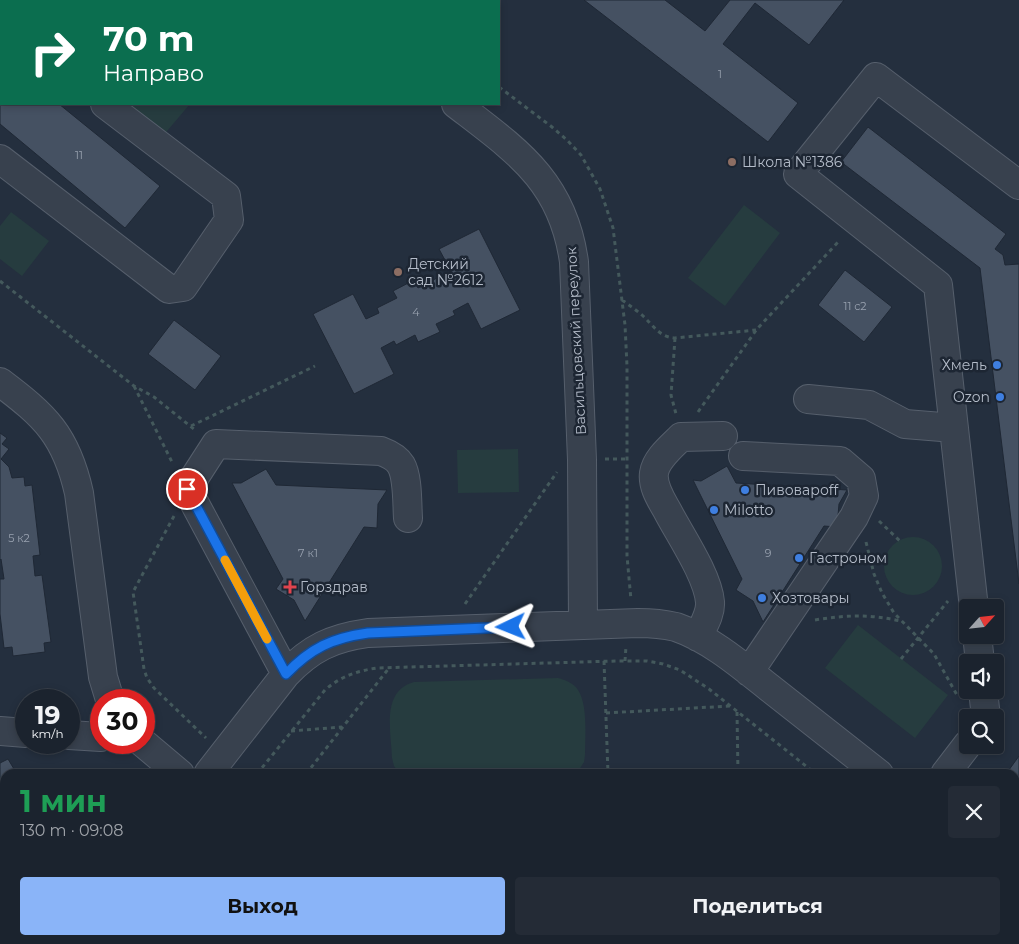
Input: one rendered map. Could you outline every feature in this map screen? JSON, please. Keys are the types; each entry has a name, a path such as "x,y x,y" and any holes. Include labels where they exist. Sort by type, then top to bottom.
{"street":[{"path":"973,599 938,286 798,174 876,77 1019,184"},
{"path":"0,158 169,289 183,287 230,220 226,196 106,105"},
{"name":"Васильцовский переулок","path":"457,105 500,138 536,172 549,189 566,221 571,240 574,262 582,460 583,624"},
{"path":"0,382 40,414 65,448 74,470 79,492 102,677 106,689"},
{"path":"808,399 869,405 905,424 954,428"},
{"path":"698,637 709,612 710,601 699,570 659,496 654,474 657,463 681,437 723,436"},
{"path":"286,674 187,489 216,444 381,451 392,456 401,465 405,478 408,518"},
{"path":"743,456 840,461 860,479 864,496 854,517 749,672"},
{"path":"216,764 286,674 310,653 337,639 368,633 629,623 661,624 675,627 713,646 749,672 872,769"},
{"path":"0,731 15,732"},
{"path":"155,753 174,769"},
{"path":"949,769 960,754"}],"path":[{"path":"500,88 567,140 591,170 603,196 613,228 622,300 627,366 627,556 631,599 625,661"},
{"path":"681,437 757,329 857,222"},
{"path":"0,281 134,386 154,397 216,444"},
{"path":"622,300 668,338 757,329"},
{"path":"675,338 671,395 681,437"},
{"path":"191,426 315,366"},
{"path":"134,386 187,489 133,592 144,669 147,678 154,688 216,764"},
{"path":"450,630 461,609 566,460 627,459"},
{"path":"858,510 874,574 882,593 901,622 919,637 934,654 949,678 959,685"},
{"path":"901,659 970,574"},
{"path":"777,631 800,623 846,616 872,616 901,622"},
{"path":"604,661 608,769"},
{"path":"261,769 316,700 335,681 348,674 363,670 390,668 604,661 655,662 680,670 709,689 810,769"},
{"path":"310,769 390,668"},
{"path":"606,714 730,706"},
{"path":"737,712 738,769"},
{"path":"290,731 343,727"}],"green space":[{"path":"122,105 189,105 162,137"},
{"path":"744,205 780,233 725,306 688,278"},
{"path":"11,212 49,241 22,276 0,259 0,226"},
{"path":"518,449 519,492 458,493 457,450"},
{"path":"913,537 924,539 937,550 942,566 940,577 929,590 913,595 902,593 889,582 884,566 886,555 897,542"},
{"path":"858,625 948,695 915,738 825,668"},
{"path":"558,678 569,682 576,688 583,704 585,721 584,762 580,769 396,769 392,758 390,736 392,703 404,687 414,682"}],"building":[{"path":"584,0 665,0 705,31 730,0 844,0 809,45 755,3 723,44 798,103 768,142"},
{"path":"0,105 60,105 160,186 125,228 0,124"},
{"path":"868,127 1006,234 995,249 1003,255 1005,265 1019,264 1019,584 980,268 841,162"},
{"path":"479,229 520,310 481,329 468,303 453,311 455,315 436,324 440,332 418,342 415,335 396,345 394,341 381,348 394,374 354,394 313,314 353,294 366,319 379,313 377,308 397,298 393,291 414,280 418,288 437,278 439,282 453,275 439,249"},
{"path":"845,270 892,307 864,342 818,305"},
{"path":"174,320 221,356 195,390 148,354"},
{"path":"0,433 7,438 2,444 9,449 1,459 9,467 12,478 24,477 25,486 32,485 40,555 33,556 35,576 42,575 51,642 44,643 45,652 13,656 12,647 4,648 0,614 0,579 4,579 0,560"},
{"path":"727,466 736,483 847,490 839,504 837,527 824,526 763,622 753,601 736,590 742,579 693,480 701,481"},
{"path":"266,469 276,485 387,490 378,504 377,528 364,527 305,621 294,600 276,589 283,579 232,483 241,483"},
{"path":"1019,756 1019,769 1010,769"},
{"path":"8,759 14,769 0,769 0,763"}],"slow traffic":[{"path":"225,560 267,639"}],"place":[{"name":"Школа №1386","path":"732,162"},
{"name":"Детский сад №2612","path":"398,272"},
{"name":"Хмель","path":"997,365"},
{"name":"Ozon","path":"1000,397"},
{"name":"Пивовароff","path":"745,490"},
{"name":"Milotto","path":"714,510"},
{"name":"Гастроном","path":"799,558"},
{"name":"Горздрав","path":"290,587"},
{"name":"Хозтовары","path":"762,598"}],"route":[{"path":"187,489 286,674 299,661 322,645 351,635 511,627"}]}
